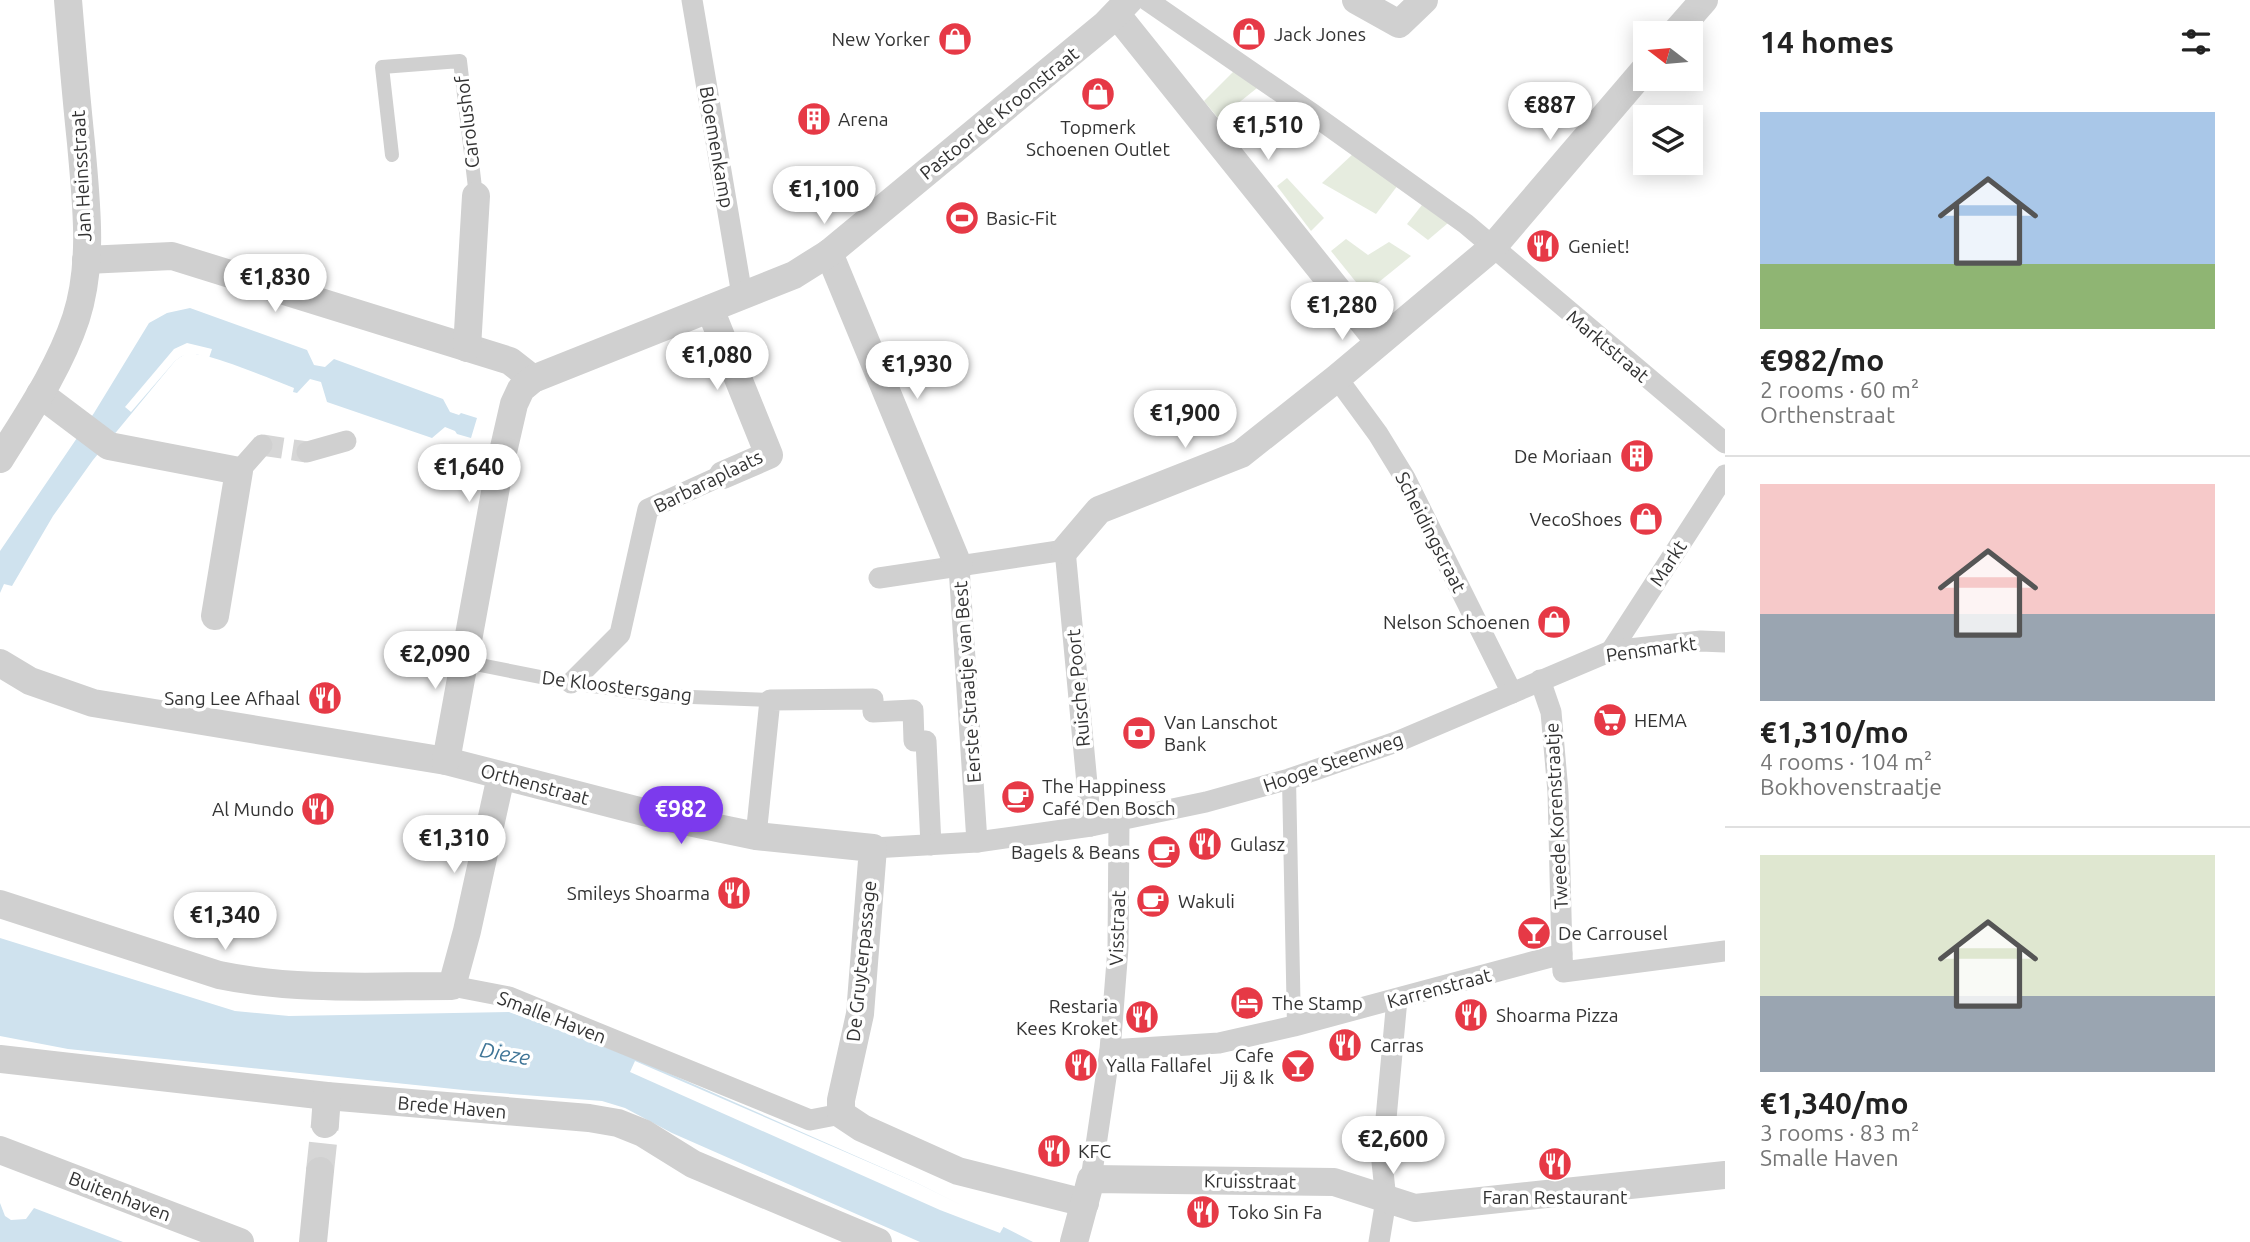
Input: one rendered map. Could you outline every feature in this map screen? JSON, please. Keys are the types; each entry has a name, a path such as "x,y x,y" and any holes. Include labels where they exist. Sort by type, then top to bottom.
{"street":[{"name":"Jan Heinsstraat","path":"0,459 49,400 83,289 86,208 68,0"},
{"name":"Bloemenkamp","path":"692,0 742,295"},
{"name":"Marktstraat","path":"1147,0 1466,224 1725,443"},
{"path":"1356,0 1399,24 1424,0"},
{"path":"1685,21 1703,0"},
{"path":"1123,7 1379,342"},
{"name":"Pastoor de Kroonstraat","path":"533,379 793,275 829,253 894,187 1123,7"},
{"path":"879,578 1065,550 1099,510 1241,454 1337,378 1492,248 1633,83"},
{"name":"Carolushof","path":"467,348 476,196"},
{"name":"Eerste Straatje van Best","path":"829,253 959,567 977,842"},
{"path":"86,260 172,256 510,361 533,379 521,389 514,404 500,466 446,761"},
{"name":"Barbaraplaats","path":"571,683 620,634 648,509 769,455 710,309"},
{"name":"Scheidingstraat","path":"1337,378 1405,478 1512,693"},
{"path":"49,400 109,446 239,471"},
{"path":"307,452 346,441"},
{"path":"215,616 239,471 262,445"},
{"name":"Markt","path":"1611,651 1725,475"},
{"name":"Ruische Poort","path":"1065,550 1091,826"},
{"name":"Pensmarkt","path":"1540,680 1611,651 1701,641 1725,642"},
{"name":"Orthenstraat","path":"0,663 30,681 93,703 446,761 654,815 756,836 873,848 977,842 1119,820"},
{"name":"Hooge Steenweg","path":"1119,820 1206,802 1289,779 1399,741 1540,680"},
{"name":"Tweede Korenstraatje","path":"1540,680 1551,712 1558,792 1562,954"},
{"path":"756,836 770,700 873,699 873,712 913,710 914,741 926,741 931,845"},
{"path":"452,986 467,931 501,776"},
{"name":"Visstraat","path":"1074,1242 1088,1191 1110,1051 1118,948 1119,820"},
{"name":"De Gruyterpassage","path":"841,1114 841,1100 860,1014 873,848"},
{"name":"Smalle Haven","path":"0,904 219,975 255,983 316,987 452,986 509,997 810,1120 841,1114"},
{"path":"1562,954 1563,972 1725,951"},
{"name":"Karrenstraat","path":"1110,1051 1219,1043 1294,1026 1562,954"},
{"path":"1379,1242 1386,1200 1382,1161 1397,999"},
{"name":"Brede Haven","path":"0,1059 326,1110 589,1118 618,1123 643,1133 693,1164 878,1242"},
{"path":"841,1114 862,1128 958,1171 1088,1191"},
{"name":"Buitenhaven","path":"0,1150 240,1242"},
{"path":"313,1242 320,1171"},
{"path":"1712,1178 1725,1189"},
{"name":"Kruisstraat","path":"1088,1191 1334,1182 1415,1208 1712,1178"}],"lane":[{"name":"Carolushof","path":"392,155 382,67 460,61 476,196"},
{"name":"De Kloostersgang","path":"466,662 571,683 666,695 770,700"},
{"path":"1289,779 1294,1026"}],"shaded area":[{"path":"1234,71 1257,88 1231,109 1249,130 1237,141 1204,101"},
{"path":"1354,153 1398,185 1376,214 1322,183"},
{"path":"1287,178 1324,218 1311,231 1277,186"},
{"path":"1422,205 1448,223 1428,240 1407,224"},
{"path":"1346,239 1368,255 1389,242 1411,256 1369,290 1356,282 1331,251"}],"water":[{"path":"190,308 307,350 314,365 325,367 334,359 443,399 450,412 477,418 471,438 445,427 432,438 327,402 321,382 310,379 297,393 293,392 294,388 225,362 197,354 185,355 175,361 93,460 53,516 12,586 4,584 0,593 0,551 94,413 149,323 167,313"},
{"name":"Dieze","path":"0,938 235,1011 289,1016 509,1012 632,1057 917,1183 1033,1242 920,1242 672,1133 625,1108 602,1101 473,1091 68,1049 0,1036"},
{"path":"0,1203 5,1216 11,1220 26,1219 34,1208 123,1242 0,1242"}],"pier":[{"path":"187,343 212,349 209,358 196,354 182,356 131,412 125,407 174,349"},
{"path":"635,1061 917,1183 1004,1226 1000,1233 940,1210 630,1072"}],"tunnel":[{"path":"262,445 307,452"},
{"path":"320,1171 325,1124"}],"place":[{"name":"Jack Jones","path":"1249,34"},
{"name":"New Yorker","path":"955,39"},
{"name":"Topmerk Schoenen Outlet","path":"1098,94"},
{"name":"Arena","path":"814,119"},
{"name":"Basic-Fit","path":"962,218"},
{"name":"Geniet!","path":"1543,246"},
{"name":"De Moriaan","path":"1637,456"},
{"name":"VecoShoes","path":"1646,519"},
{"name":"Nelson Schoenen","path":"1554,622"},
{"name":"Sang Lee Afhaal","path":"325,698"},
{"name":"HEMA","path":"1610,720"},
{"name":"Van Lanschot Bank","path":"1139,733"},
{"name":"The Happiness Café Den Bosch","path":"1018,797"},
{"name":"Al Mundo","path":"318,809"},
{"name":"Gulasz","path":"1205,844"},
{"name":"Bagels & Beans","path":"1164,852"},
{"name":"Smileys Shoarma","path":"734,893"},
{"name":"Wakuli","path":"1153,901"},
{"name":"De Carrousel","path":"1534,933"},
{"name":"The Stamp","path":"1247,1003"},
{"name":"Shoarma Pizza","path":"1471,1015"},
{"name":"Restaria Kees Kroket","path":"1142,1017"},
{"name":"Carras","path":"1345,1045"},
{"name":"Yalla Fallafel","path":"1081,1065"},
{"name":"Cafe Jij & Ik","path":"1298,1066"},
{"name":"KFC","path":"1054,1151"},
{"name":"Faran Restaurant","path":"1555,1164"},
{"name":"Toko Sin Fa","path":"1203,1212"}]}
